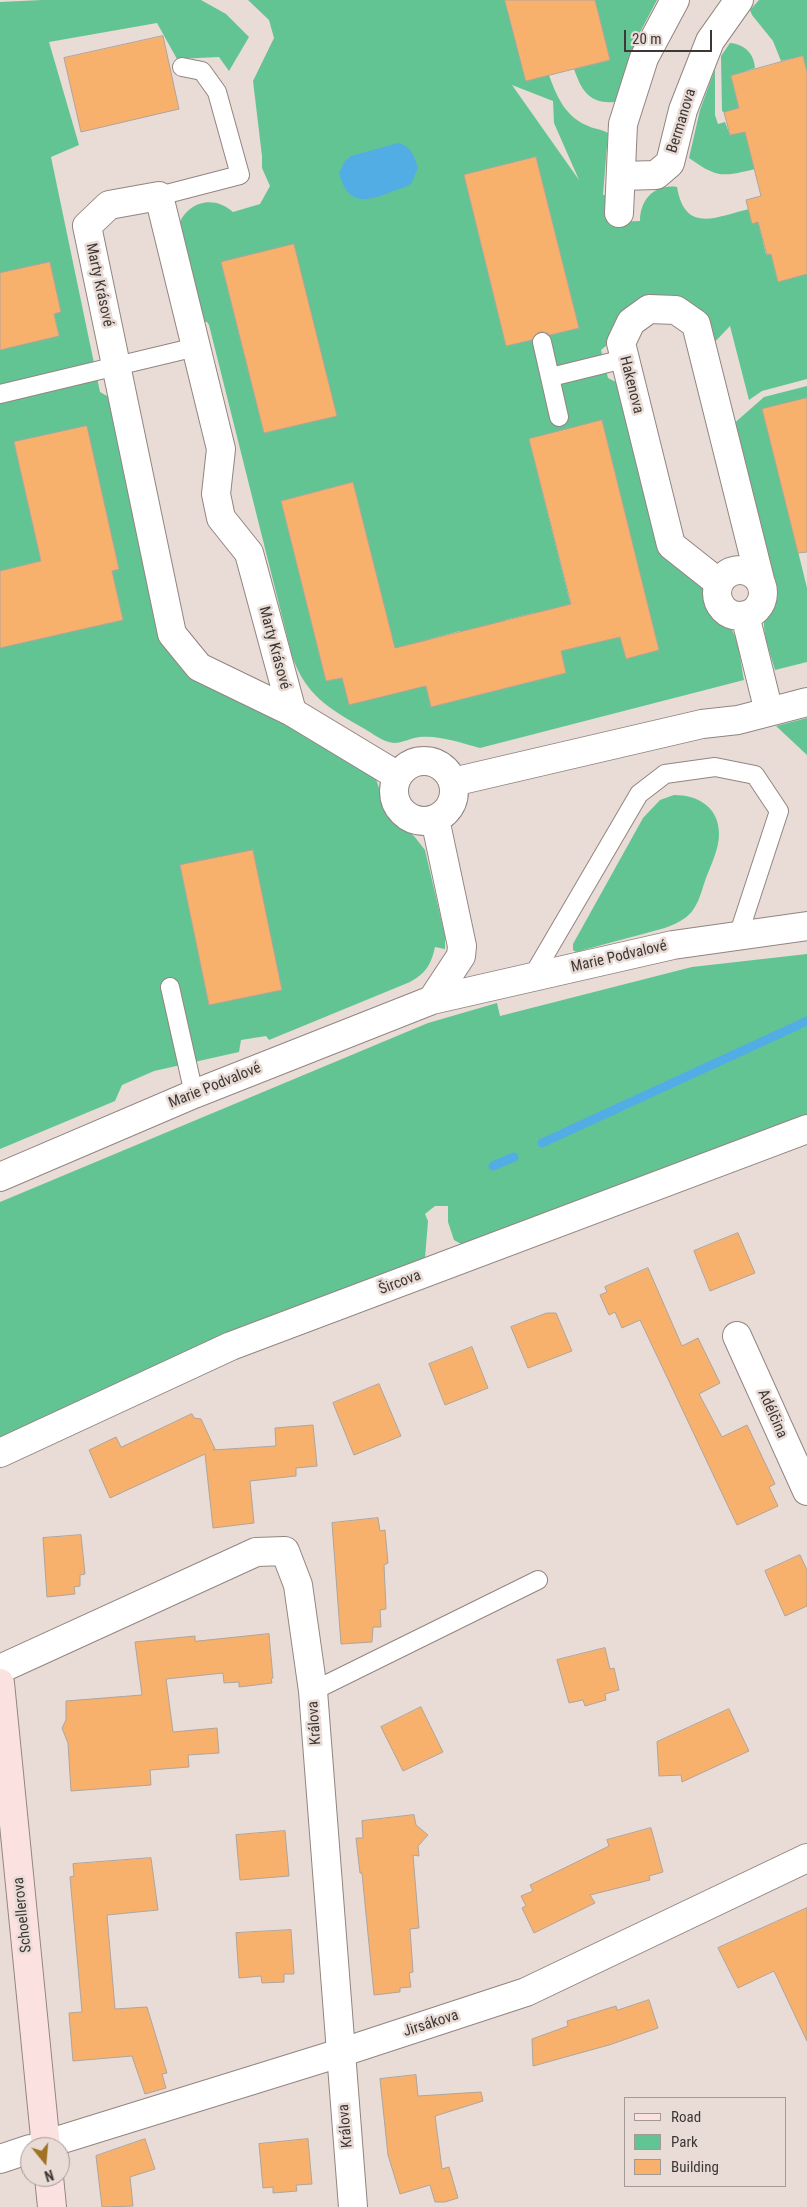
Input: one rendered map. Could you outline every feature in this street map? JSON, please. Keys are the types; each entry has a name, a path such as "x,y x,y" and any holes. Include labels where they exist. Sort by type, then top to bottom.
{"street":[{"path":"619,213 623,124 644,58 675,0"},
{"name":"Bermanova","path":"621,176 656,175 670,163 683,110 710,41 739,0"},
{"name":"Marty Krásové","path":"292,712 248,553 221,518 216,494 221,449 159,196 109,205 86,226 172,634 199,668 292,712 398,776"},
{"name":"Hakenova","path":"719,583 671,545 620,343 631,322 649,308 676,310 696,324 763,594 762,601 754,612 745,615"},
{"path":"760,580 754,574 739,570 727,573 719,583 717,599 720,606 729,613 737,616 745,615 769,712"},
{"path":"453,782 702,724 738,720 807,702"},
{"path":"423,761 441,766 453,782 454,793 451,804 445,813 435,819 417,820 402,811 394,794 398,776 413,763 423,761"},
{"path":"432,1000 461,956 462,946 435,819"},
{"name":"Marie Podvalové","path":"0,1177 194,1094 432,1000 673,945 807,926"},
{"name":"Šircova","path":"0,1453 231,1346 807,1129"},
{"name":"Adélčina","path":"737,1336 807,1491"},
{"name":"Králova","path":"0,1669 256,1552 285,1551 298,1585 313,1691 353,2207"},
{"name":"Schoellerova","path":"0,1683 39,2137"},
{"name":"Jirsákova","path":"70,2138 340,2053 526,1992 807,1858"},
{"name":"Jirsákova","path":"0,2159 20,2153"},
{"path":"50,2187 52,2207"}],"lane":[{"path":"159,196 240,175 217,92 202,71 182,67"},
{"path":"542,342 560,417"},
{"path":"0,394 196,347"},
{"path":"551,377 624,359"},
{"path":"532,977 638,794 665,774 715,767 756,775 779,811 738,936"},
{"path":"170,988 194,1094"},
{"path":"313,1691 538,1580"}],"green space":[{"path":"42,0 201,0 226,14 249,37 229,71 219,57 177,59 157,23 49,42 79,145 51,157 100,392 114,400 171,638 376,779 387,812 414,836 425,850 445,936 445,949 435,947 427,968 410,982 269,1040 266,1036 241,1040 239,1052 154,1071 122,1085 115,1101 0,1149 0,648 123,620 112,571 119,569 86,426 14,442 41,561 0,571 0,350 59,335 54,314 0,273 0,2","holes":["180,865 282,990 209,1005"]},
{"path":"248,0 505,0 526,81 549,75 558,97 572,116 589,126 608,133 603,195 612,195 613,222 640,221 643,206 650,195 662,188 677,187 681,202 687,211 695,217 704,219 714,218 749,209 758,222 766,254 771,254 778,282 807,274 807,379 762,391 749,400 730,326 711,346 686,306 613,340 601,350 608,378 620,384 664,541 704,587 711,612 720,616 732,631 739,649 744,680 480,748 435,737 420,737 397,743 386,741 329,707 311,691 292,656 209,325 207,322 200,322 178,227 187,212 201,203 217,203 233,212 260,204 270,186 262,168 253,81 274,38 269,20","holes":["512,85 553,101 554,123 579,180","536,157 579,328 506,346 464,175","221,262 336,416 264,433","602,421 659,650 626,658 620,637 561,651 566,673 431,707 426,686 342,678 326,681 281,501 353,482 398,662 433,651 430,639 460,631 461,634 505,623 505,620 534,613 574,618 529,439"]},
{"path":"595,0 657,0 638,36 615,102 599,101 588,95 580,84 574,69 610,60"},
{"path":"759,0 807,0 807,72 803,56 781,61 773,41 750,10"},
{"path":"730,43 740,45 747,50 753,58 755,68 731,76 739,108 725,113 722,111 721,56"},
{"path":"715,69 715,115 718,124 725,122 730,135 745,132 755,169 720,174 706,169 689,158 700,110"},
{"path":"807,386 807,398 763,409 807,588 807,662 775,670 766,641 764,620 770,603 778,596 730,427 764,397"},
{"path":"807,718 807,755 776,726"},
{"path":"674,795 691,797 706,804 718,825 719,840 716,851 693,910 685,918 670,926 576,952 573,950 573,944 643,818 660,800"},
{"path":"807,954 807,1118 463,1245 454,1240 448,1222 448,1206 435,1206 425,1214 428,1221 425,1258 210,1341 25,1426 0,1443 0,1202 428,1023 497,1003 500,1016 692,967"}],"water":[{"path":"398,143 409,149 417,163 418,168 411,184 374,198 357,198 350,194 344,186 339,173 345,161 351,156"}],"building":[{"path":"505,0 595,0 610,60 526,81"},
{"path":"163,36 179,109 81,132 64,58"},
{"path":"803,56 807,72 807,274 778,282 771,254 767,255 758,222 752,224 746,200 761,196 745,132 730,135 724,112 739,108 731,76"},
{"path":"536,157 579,328 550,335 545,332 539,332 532,340 506,346 464,175"},
{"path":"294,244 337,416 264,433 221,262"},
{"path":"50,262 61,312 54,314 59,336 0,350 0,273"},
{"path":"807,398 807,552 798,553 762,409"},
{"path":"602,420 659,650 626,659 620,637 561,651 566,673 431,707 426,686 349,705 342,678 326,681 281,501 353,482 395,648 571,604 529,439"},
{"path":"87,426 119,569 112,571 123,620 0,648 0,571 41,561 14,442"},
{"path":"253,850 282,990 209,1005 180,865"},
{"path":"738,1233 755,1273 710,1291 694,1251"},
{"path":"648,1268 682,1346 698,1338 720,1383 699,1394 722,1437 747,1425 775,1484 769,1487 778,1506 737,1525 640,1320 622,1328 615,1312 609,1315 600,1295 607,1292 605,1287"},
{"path":"547,1313 556,1313 572,1351 528,1368 511,1327"},
{"path":"472,1347 488,1388 445,1405 429,1364"},
{"path":"379,1384 401,1436 354,1455 333,1403"},
{"path":"192,1414 194,1418 201,1419 215,1449 213,1450 276,1446 275,1428 313,1425 317,1466 296,1468 296,1476 250,1481 254,1523 213,1528 205,1454 110,1498 89,1450 116,1437 121,1447"},
{"path":"378,1518 380,1531 385,1530 388,1563 384,1565 386,1609 380,1610 381,1627 373,1627 372,1642 341,1644 332,1523"},
{"path":"81,1535 85,1574 80,1575 80,1586 74,1587 75,1594 47,1597 43,1538"},
{"path":"800,1555 807,1570 807,1606 785,1616 765,1571"},
{"path":"269,1634 272,1683 239,1687 239,1682 224,1683 223,1673 166,1679 173,1732 217,1728 219,1753 188,1755 189,1767 150,1770 151,1785 71,1791 68,1743 62,1728 66,1720 66,1701 142,1695 135,1642 195,1636 195,1641"},
{"path":"605,1648 610,1669 614,1668 619,1690 605,1694 606,1700 585,1706 583,1700 569,1703 557,1660"},
{"path":"421,1707 443,1752 403,1771 381,1727"},
{"path":"729,1709 749,1751 682,1782 681,1775 659,1776 657,1742"},
{"path":"414,1815 416,1825 428,1835 418,1846 419,1856 413,1855 419,1928 410,1929 413,1972 409,1973 411,1987 400,1988 400,1992 374,1995 362,1873 360,1873 356,1838 363,1838 362,1821"},
{"path":"651,1828 663,1872 649,1876 650,1880 590,1895 595,1903 534,1933 522,1908 526,1906 521,1896 533,1891 530,1885 609,1846 607,1840"},
{"path":"285,1831 289,1876 240,1880 236,1835"},
{"path":"151,1858 158,1910 107,1915 115,2009 147,2007 167,2073 162,2074 166,2088 145,2094 132,2056 73,2061 69,2013 82,2012 70,1877 74,1876 73,1864"},
{"path":"807,1908 807,2041 774,1971 738,1988 718,1948"},
{"path":"291,1930 294,1974 284,1974 284,1982 262,1983 261,1976 239,1978 236,1933"},
{"path":"649,2000 658,2028 609,2045 533,2066 532,2039 568,2026 567,2021 616,2006 617,2010"},
{"path":"416,2075 418,2096 481,2092 483,2101 435,2116 442,2169 449,2167 458,2198 445,2202 435,2202 430,2185 400,2194 388,2155 380,2079"},
{"path":"145,2139 155,2169 130,2177 133,2206 102,2207 96,2156"},
{"path":"308,2139 312,2184 296,2185 297,2191 273,2193 273,2187 263,2188 259,2144"}],"waterway":[{"path":"542,1143 807,1021"},
{"path":"493,1166 514,1157"}]}
